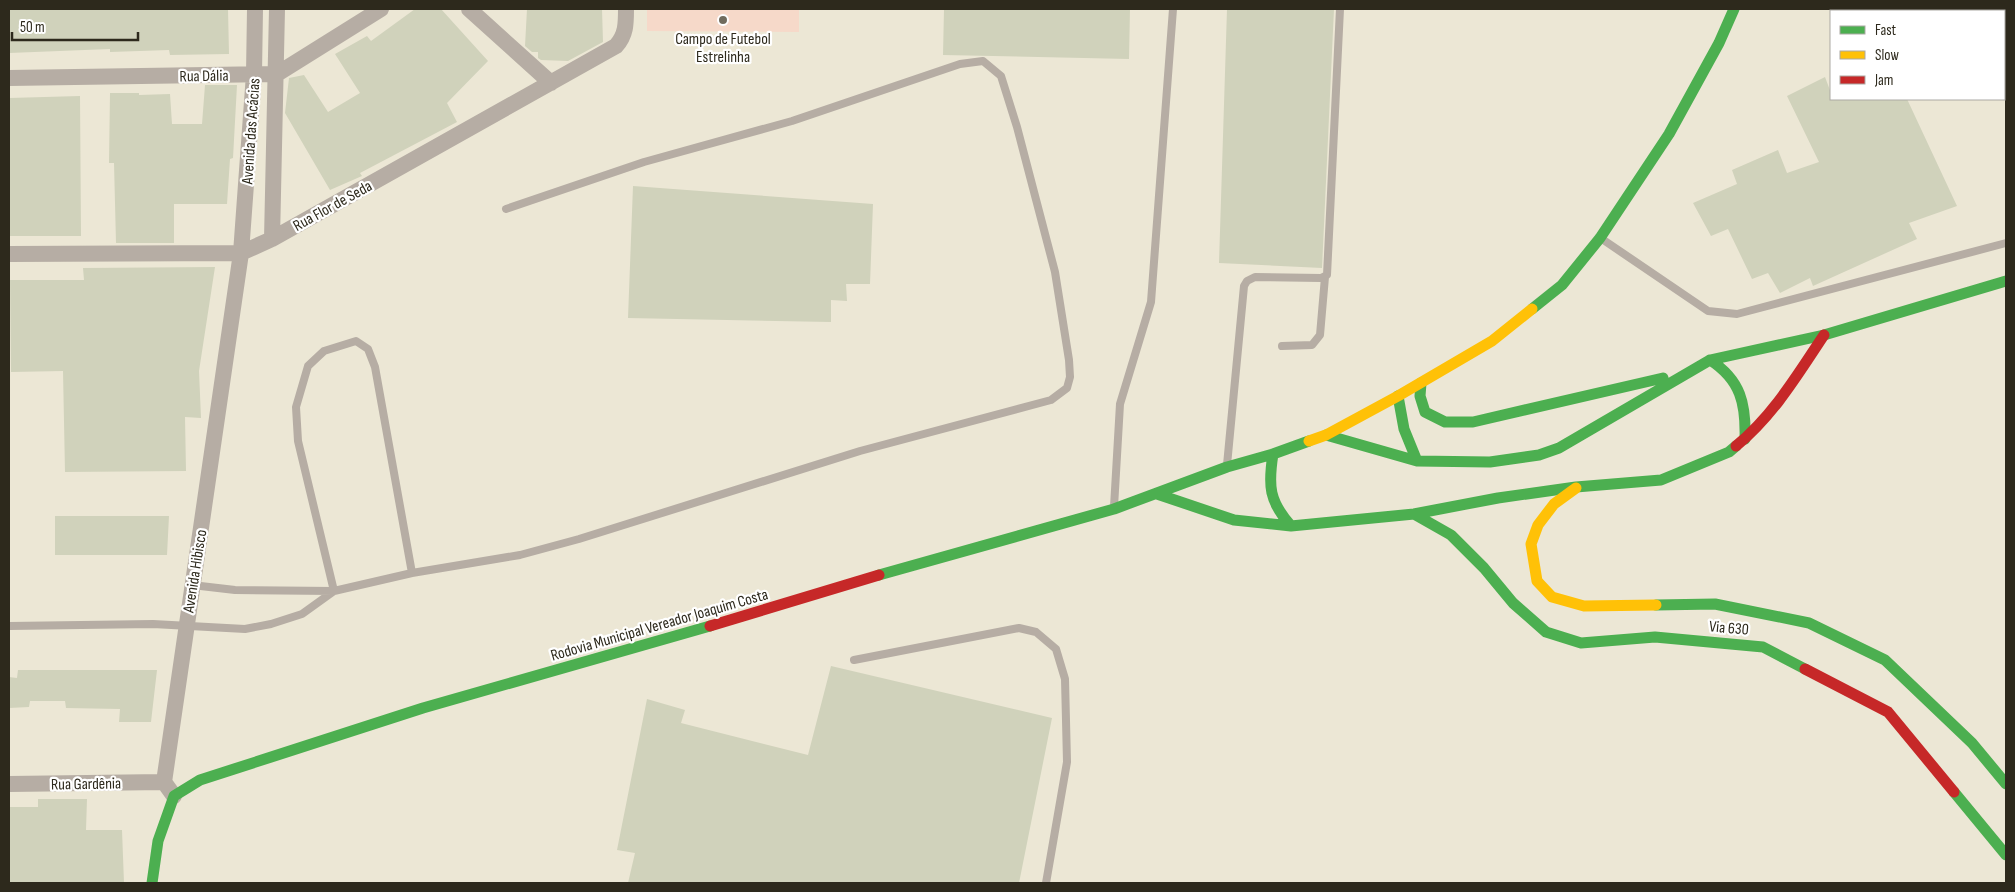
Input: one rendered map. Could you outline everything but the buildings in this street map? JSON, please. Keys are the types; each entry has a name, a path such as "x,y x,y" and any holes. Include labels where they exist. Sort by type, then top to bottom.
{"main road":[{"path":"1326,435 1421,383 1492,341 1562,285 1600,238 1669,134 1719,43 1734,9"},
{"path":"1326,435 1417,461 1490,462 1539,455 1559,448 1710,360 1824,335 2006,281"},
{"path":"1157,494 1234,520 1291,526 1414,514 1498,498 1660,480 1729,452 1745,439 1785,394 1824,335"},
{"path":"1710,360 1729,374 1741,398 1746,417 1745,439"},
{"path":"1421,383 1420,396 1425,412 1445,422 1473,422 1691,371"},
{"path":"1398,396 1401,422 1407,441 1417,461"},
{"name":"Rodovia Municipal Vereador Joaquim Costa","path":"174,796 200,780 423,708 656,643 885,574 1114,509 1227,467 1273,454 1326,435"},
{"path":"1273,454 1269,480 1270,493 1277,511 1291,526"},
{"name":"Via 630","path":"1576,488 1554,504 1538,524 1531,544 1537,581 1552,597 1584,606 1715,604 1809,622 1885,660 1972,743 2006,784"},
{"name":"Via 630","path":"1414,514 1451,535 1484,568 1513,603 1546,632 1582,643 1655,637 1763,647 1888,712 2006,855"},
{"path":"152,883 158,841 174,796"}],"street":[{"name":"Avenida das Acácias","path":"241,253 254,74 255,9"},
{"name":"Avenida das Acácias","path":"272,238 277,9"},
{"path":"277,74 382,9"},
{"path":"469,9 551,83"},
{"name":"Rua Flor de Seda","path":"9,254 241,253 272,238 616,46 623,38 626,28 626,9"},
{"name":"Rua Dália","path":"9,78 277,74"},
{"name":"Avenida Hibisco","path":"164,782 185,626 241,253"},
{"path":"164,782 174,796"},
{"name":"Rua Gardênia","path":"9,784 164,782"}],"lane":[{"path":"1114,509 1120,404 1151,302 1173,9"},
{"path":"1282,346 1312,345 1320,335 1325,277 1327,275 1340,9"},
{"path":"192,585 235,590 334,591 412,574 520,555 578,539 860,451 1051,400 1067,388 1070,377 1069,360 1054,272 1018,127 1001,76 984,61 960,64 792,121 644,162 506,209"},
{"path":"1600,238 1708,311 1737,314 2006,242"},
{"path":"1227,467 1244,286 1247,281 1255,276 1325,277"},
{"path":"334,591 298,442 296,407 308,366 324,351 356,341 368,350 375,367 412,574"},
{"path":"9,626 185,626 246,629 302,614 334,591"},
{"path":"854,660 1019,628 1036,632 1056,650 1065,679 1067,762 1046,883"}],"shaded area":[{"name":"Campo de Futebol Estrelinha","path":"647,9 799,9 799,32 647,31"}],"traffic: fast":[{"path":"1532,309 1562,285 1600,238 1669,134 1719,43 1734,9"},
{"path":"1326,435 1417,461 1490,462 1539,455 1559,448 1710,360 1824,335 2006,281"},
{"path":"1710,360 1729,376 1740,394 1743,404 1745,439"},
{"path":"1421,383 1420,396 1425,412 1445,422 1473,422 1663,378"},
{"path":"1398,396 1404,429 1417,461"},
{"path":"879,575 1114,509 1227,467 1273,454 1309,441"},
{"path":"1157,494 1234,520 1291,526 1414,514 1498,498 1576,487 1661,480 1729,452 1736,446"},
{"path":"1273,454 1272,493 1278,509 1291,526"},
{"path":"1414,514 1451,535 1484,568 1513,603 1546,632 1581,643 1655,637 1763,647 1805,669"},
{"path":"1656,605 1715,604 1809,623 1885,660 1972,743 2006,784"},
{"path":"152,883 158,841 174,796 200,780 423,708 710,626"},
{"path":"1954,792 2006,855"}],"traffic: slow":[{"path":"1309,441 1326,435 1398,396 1492,341 1532,309"},
{"path":"1576,488 1554,504 1538,525 1531,544 1537,581 1552,597 1584,606 1656,605"}],"traffic: jam":[{"path":"1736,446 1773,408 1824,335"},
{"path":"710,626 879,575"},
{"path":"1805,669 1888,712 1954,792"}],"place":[{"name":"Campo de Futebol Estrelinha","path":"723,20"}]}
